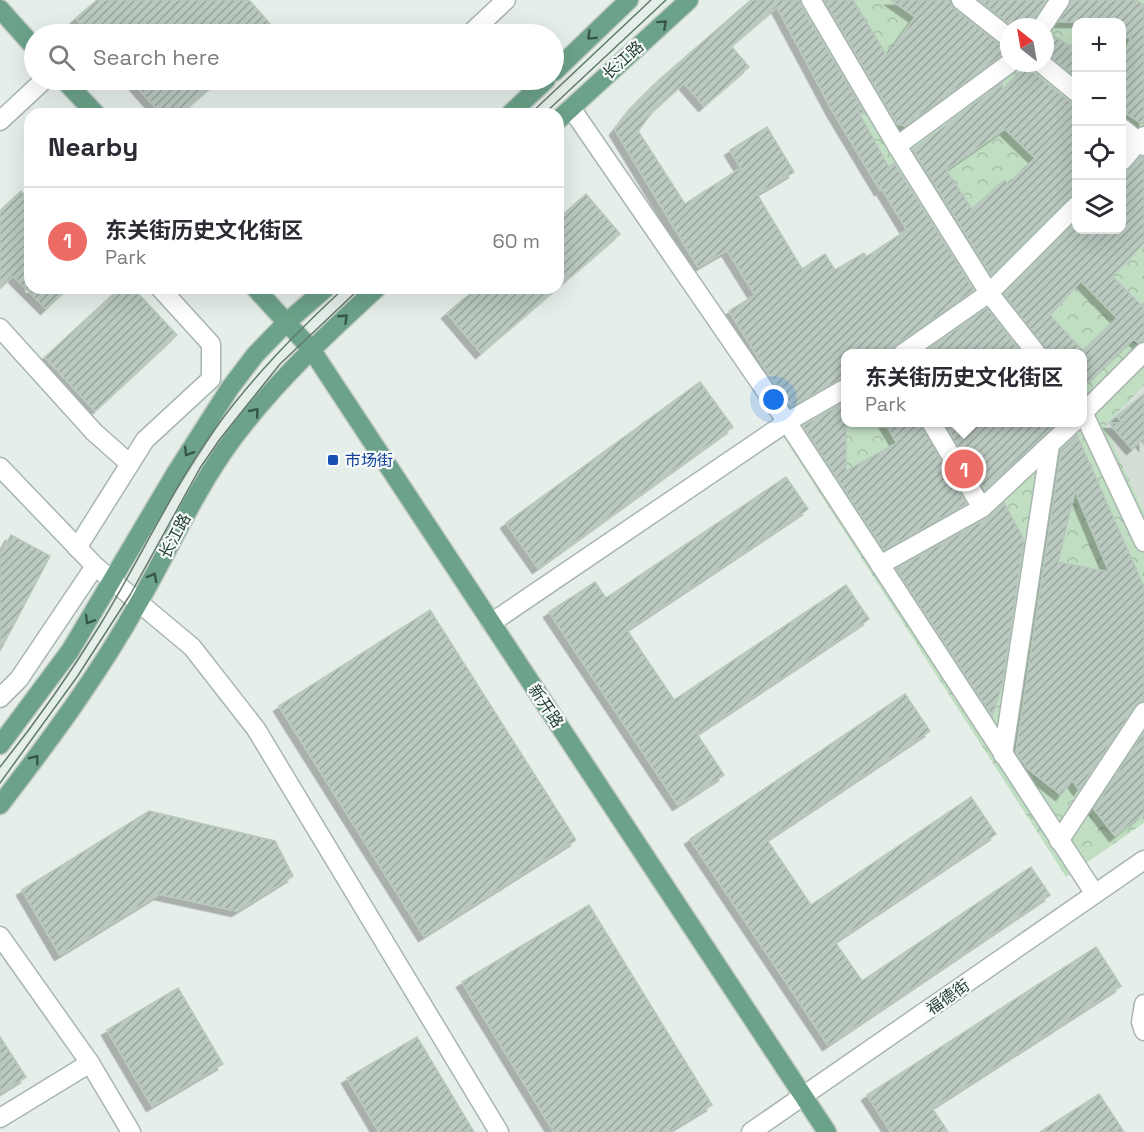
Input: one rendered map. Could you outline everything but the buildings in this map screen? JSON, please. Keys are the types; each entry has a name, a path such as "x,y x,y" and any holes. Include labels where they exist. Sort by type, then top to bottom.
{"main road":[{"path":"564,62 629,0"},
{"name":"长江路","path":"564,114 689,0"},
{"path":"0,9 24,36"},
{"path":"73,90 90,108"},
{"path":"516,108 535,90"},
{"name":"新开路","path":"260,294 311,349 827,1132"},
{"name":"长江路","path":"0,746 70,651 175,474 230,387 255,355 286,322 319,294"},
{"name":"长江路","path":"0,805 59,728 139,603 187,513 231,441 270,392 311,349 370,294"}],"street":[{"path":"481,24 506,0"},
{"path":"811,0 897,146 989,293 1033,349"},
{"path":"961,0 1000,31"},
{"path":"1048,18 1059,0"},
{"path":"897,146 1000,70"},
{"path":"1052,72 1072,88"},
{"path":"0,121 33,90"},
{"path":"564,114 787,422 1095,894"},
{"path":"1126,131 1143,142 1126,157"},
{"path":"909,349 989,293 1072,211"},
{"path":"77,548 145,440 211,379 211,344 165,294"},
{"path":"0,328 94,432 130,464"},
{"path":"1087,409 1144,352"},
{"path":"491,622 787,422 841,391"},
{"path":"933,427 982,508"},
{"path":"880,565 982,508 1069,427"},
{"path":"1087,427 1144,542"},
{"path":"1003,755 1050,445"},
{"path":"0,467 95,566 192,647 256,729 499,1132"},
{"path":"0,698 19,679 95,566"},
{"path":"1059,841 1144,712"},
{"name":"福德街","path":"751,1132 1144,860"},
{"path":"0,936 90,1064 131,1132"},
{"path":"1144,1004 1141,1022 1144,1030"},
{"path":"0,1118 90,1064"}],"shaded area":[{"path":"1144,385 1144,512 1105,427"}],"green space":[{"path":"796,0 1144,0 1144,385 1105,427 1144,512 1144,823 1066,877 767,411 841,365 841,427 1087,427 1087,349 867,349 960,292"}],"tram line":[{"path":"564,82 651,0"},
{"path":"550,108 666,0"},
{"path":"536,108 555,90"},
{"path":"0,767 27,733 89,643 184,477 215,429 244,391 309,321 338,294"},
{"path":"0,783 77,677 130,595 200,468 220,439 280,364 354,294"}],"place":[{"name":"市场街","path":"333,460"},
{"name":"东关街历史文化街区","path":"964,469"}]}
